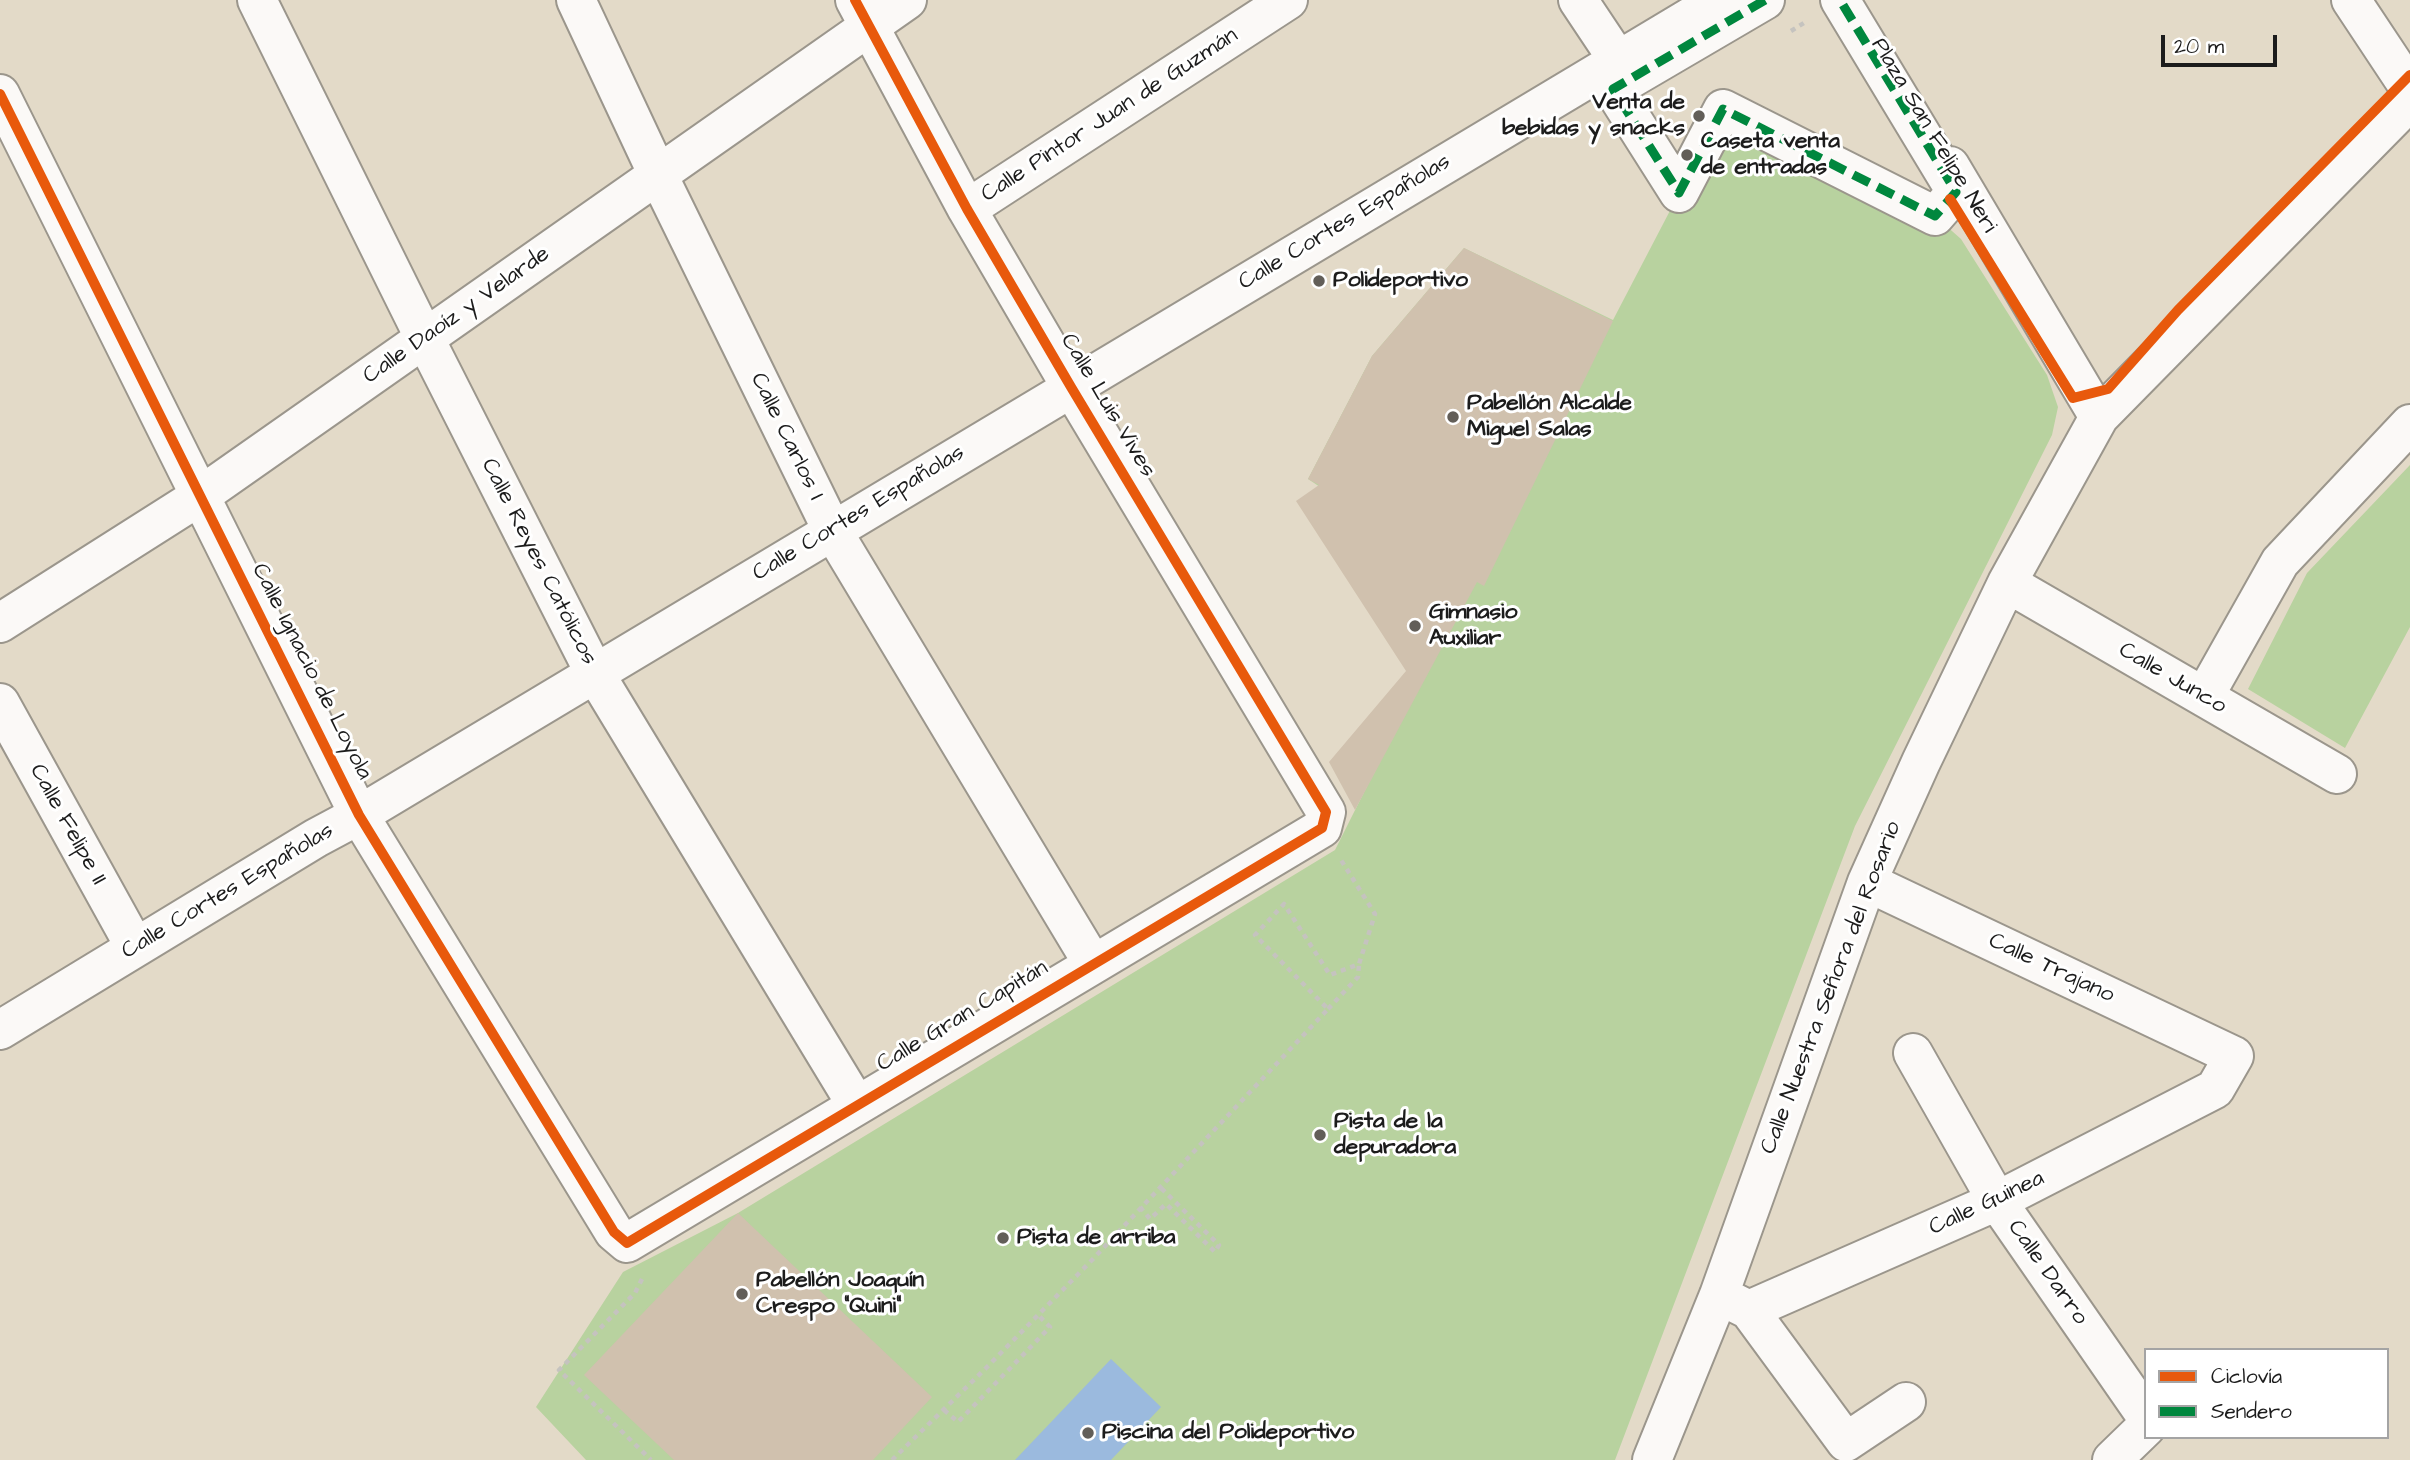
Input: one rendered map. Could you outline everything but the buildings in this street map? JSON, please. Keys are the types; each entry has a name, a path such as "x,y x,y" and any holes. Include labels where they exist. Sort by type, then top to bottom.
{"street":[{"name":"Calle Reyes Católicos","path":"257,0 594,672 856,1104"},
{"name":"Calle Carlos I","path":"576,0 657,175 832,530 1093,964"},
{"name":"Calle Daoíz y Velarde","path":"0,623 200,496 657,175 861,14 907,0"},
{"name":"Calle Pintor Juan de Guzmán","path":"967,209 1289,0"},
{"path":"1578,0 1618,60"},
{"name":"Calle Cortes Españolas","path":"0,1030 1719,0"},
{"name":"Plaza San Felipe Neri","path":"1765,0 1613,89 1679,193 1723,109 1935,216 1956,192 1840,0"},
{"name":"Plaza San Felipe Neri","path":"1852,0 2099,417"},
{"path":"2351,0 2410,89"},
{"name":"Calle Luis Vives","path":"861,14 967,209 1326,812 1328,839"},
{"name":"Calle Ignacio de Loyola","path":"0,94 359,815 614,1231 627,1243"},
{"name":"Calle Nuestra Señora del Rosario","path":"1652,1460 1734,1303 1867,883 1921,762 2007,583 2099,417 2410,102"},
{"path":"2204,697 2280,562 2410,424"},
{"name":"Calle Junco","path":"2007,583 2337,774"},
{"name":"Calle Felipe II","path":"0,703 135,947"},
{"name":"Calle Gran Capitán","path":"627,1243 1093,964 1328,839"},
{"name":"Calle Trajano","path":"1867,883 2234,1056"},
{"name":"Calle Darro","path":"1913,1054 1997,1201 2144,1413"},
{"name":"Calle Guinea","path":"1734,1303 1997,1201 2215,1089 2234,1056"},
{"path":"1734,1303 1846,1442 1906,1402"},
{"path":"2112,1460 2144,1429"}],"path":[{"path":"892,1460 1161,1188 1358,977 1359,964 1374,914 1328,839"},
{"path":"1328,1009 1255,935 1284,904 1330,975 1359,964"},
{"path":"1140,1208 1150,1219 1166,1204 1215,1252 1219,1245 1161,1188"},
{"path":"627,1243 643,1281 635,1293 559,1370 651,1460"},
{"path":"944,1410 958,1422 1051,1327 1038,1315"}],"green space":[{"path":"1723,109 1935,216 1961,239 2047,375 2058,407 2052,435 1855,826 1615,1460 586,1460 536,1407 623,1272 738,1213 1335,850 1468,585 1308,479 1372,356 1464,248 1613,320"},
{"path":"2410,465 2410,627 2345,748 2248,689 2307,573"}],"water":[{"name":"Piscina del Polideportivo","path":"1111,1359 1161,1407 1111,1460 1015,1460"}],"marked path":[{"path":"1765,0 1613,89 1679,193 1723,109 1935,216 1956,192 1840,0"}],"cycle path":[{"path":"0,94 359,815 614,1232 627,1243 1322,828 1326,812 967,209 855,0"},
{"path":"1950,199 2073,398 2108,389 2178,310 2410,75"}],"place":[{"name":"Venta de bebidas y snacks","path":"1699,116"},
{"name":"Caseta venta de entradas","path":"1687,155"},
{"name":"Polideportivo","path":"1319,281"},
{"name":"Pabellón Alcalde Miguel Salas","path":"1453,417"},
{"name":"Gimnasio Auxiliar","path":"1415,626"},
{"name":"Pista de la depuradora","path":"1320,1135"},
{"name":"Pista de arriba","path":"1003,1238"},
{"name":"Pabellón Joaquín Crespo \"Quini\"","path":"742,1294"},
{"name":"Piscina del Polideportivo","path":"1088,1433"}]}
